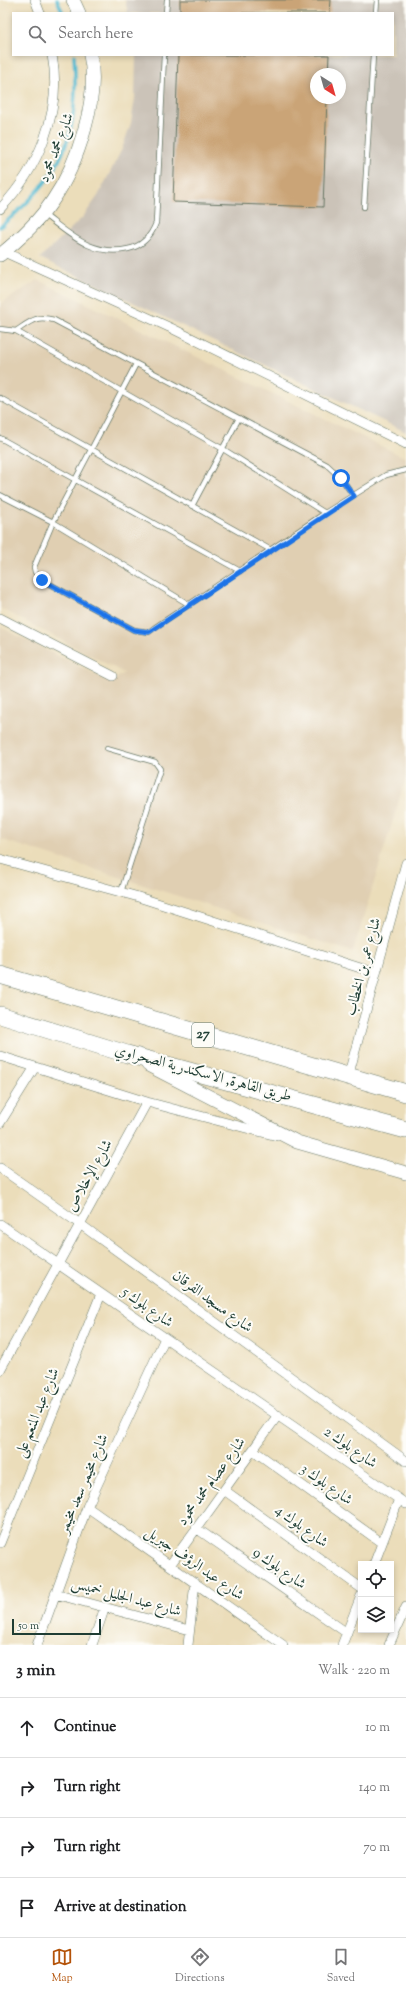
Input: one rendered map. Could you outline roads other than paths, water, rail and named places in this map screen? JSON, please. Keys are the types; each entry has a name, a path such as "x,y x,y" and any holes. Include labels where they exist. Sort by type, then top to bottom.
{"highway":[{"name":"27","path":"0,975 406,1093"},
{"name":"طريق القاهرة, الاسكندرية الصحراوي","path":"0,1015 127,1054 406,1130"}],"street":[{"path":"35,0 40,12"},
{"path":"73,0 79,12"},
{"path":"0,209 15,193 32,166 48,131 54,85 52,56"},
{"name":"شارع محمد محمود","path":"2,254 42,214 53,200 68,175 82,138 92,94 90,56"},
{"path":"2,254 171,328 406,444"},
{"path":"0,618 113,676"},
{"path":"0,859 121,892 376,973"},
{"name":"شارع عمر بن الخطاب","path":"348,1077 406,863"},
{"path":"127,1054 297,1142"},
{"path":"0,1056 147,1102 406,1173"},
{"path":"0,1123 35,1067"},
{"name":"شارع الإخلاص","path":"0,1370 147,1102"},
{"name":"شارع مسجد الفرقان","path":"0,1168 80,1224 406,1461"},
{"name":"شارع بلوك 5","path":"0,1224 278,1415"},
{"name":"شارع عبد المنعم على","path":"0,1543 101,1294"},
{"name":"شارع مخيمر سعد مخيمر","path":"37,1645 88,1507 165,1338"},
{"name":"شارع عصام محمد محمود","path":"170,1565 278,1415"},
{"name":"شارع بلوك 2","path":"278,1415 403,1501"},
{"name":"شارع بلوك 3","path":"253,1450 382,1542"},
{"name":"شارع بلوك 4","path":"224,1490 358,1586"},
{"path":"375,1561 382,1542 403,1501"},
{"name":"شارع عبد الرؤف جبريل","path":"88,1507 283,1645"},
{"name":"شارع بلوك 9","path":"196,1528 346,1633"},
{"path":"188,1645 195,1582"},
{"name":"شارع عبد الجليل خميس","path":"55,1594 189,1630"},
{"path":"342,1645 361,1597"},
{"path":"92,1645 105,1607"},
{"path":"389,1645 406,1607"}],"lane":[{"path":"166,12 167,0"},
{"path":"376,0 376,12"},
{"path":"42,214 89,246 101,250 117,251 131,248 148,238 156,222 164,56"},
{"path":"364,206 373,56"},
{"path":"16,331 36,318 43,317 54,320 326,465 341,478 354,496"},
{"path":"0,329 16,331 122,391 223,449 325,513"},
{"path":"136,364 75,478 53,522 34,567 35,572 42,580 134,630 149,632 325,513 386,475 406,470"},
{"path":"0,398 92,448 271,550"},
{"path":"192,506 239,418"},
{"path":"0,438 75,478 240,571"},
{"path":"0,495 53,522 190,604"},
{"path":"107,748 154,762 160,769 121,892"}],"waterway":[{"path":"57,0 63,12"},
{"path":"0,227 22,208 39,190 53,171 63,152 70,132 74,109 74,56"}]}
